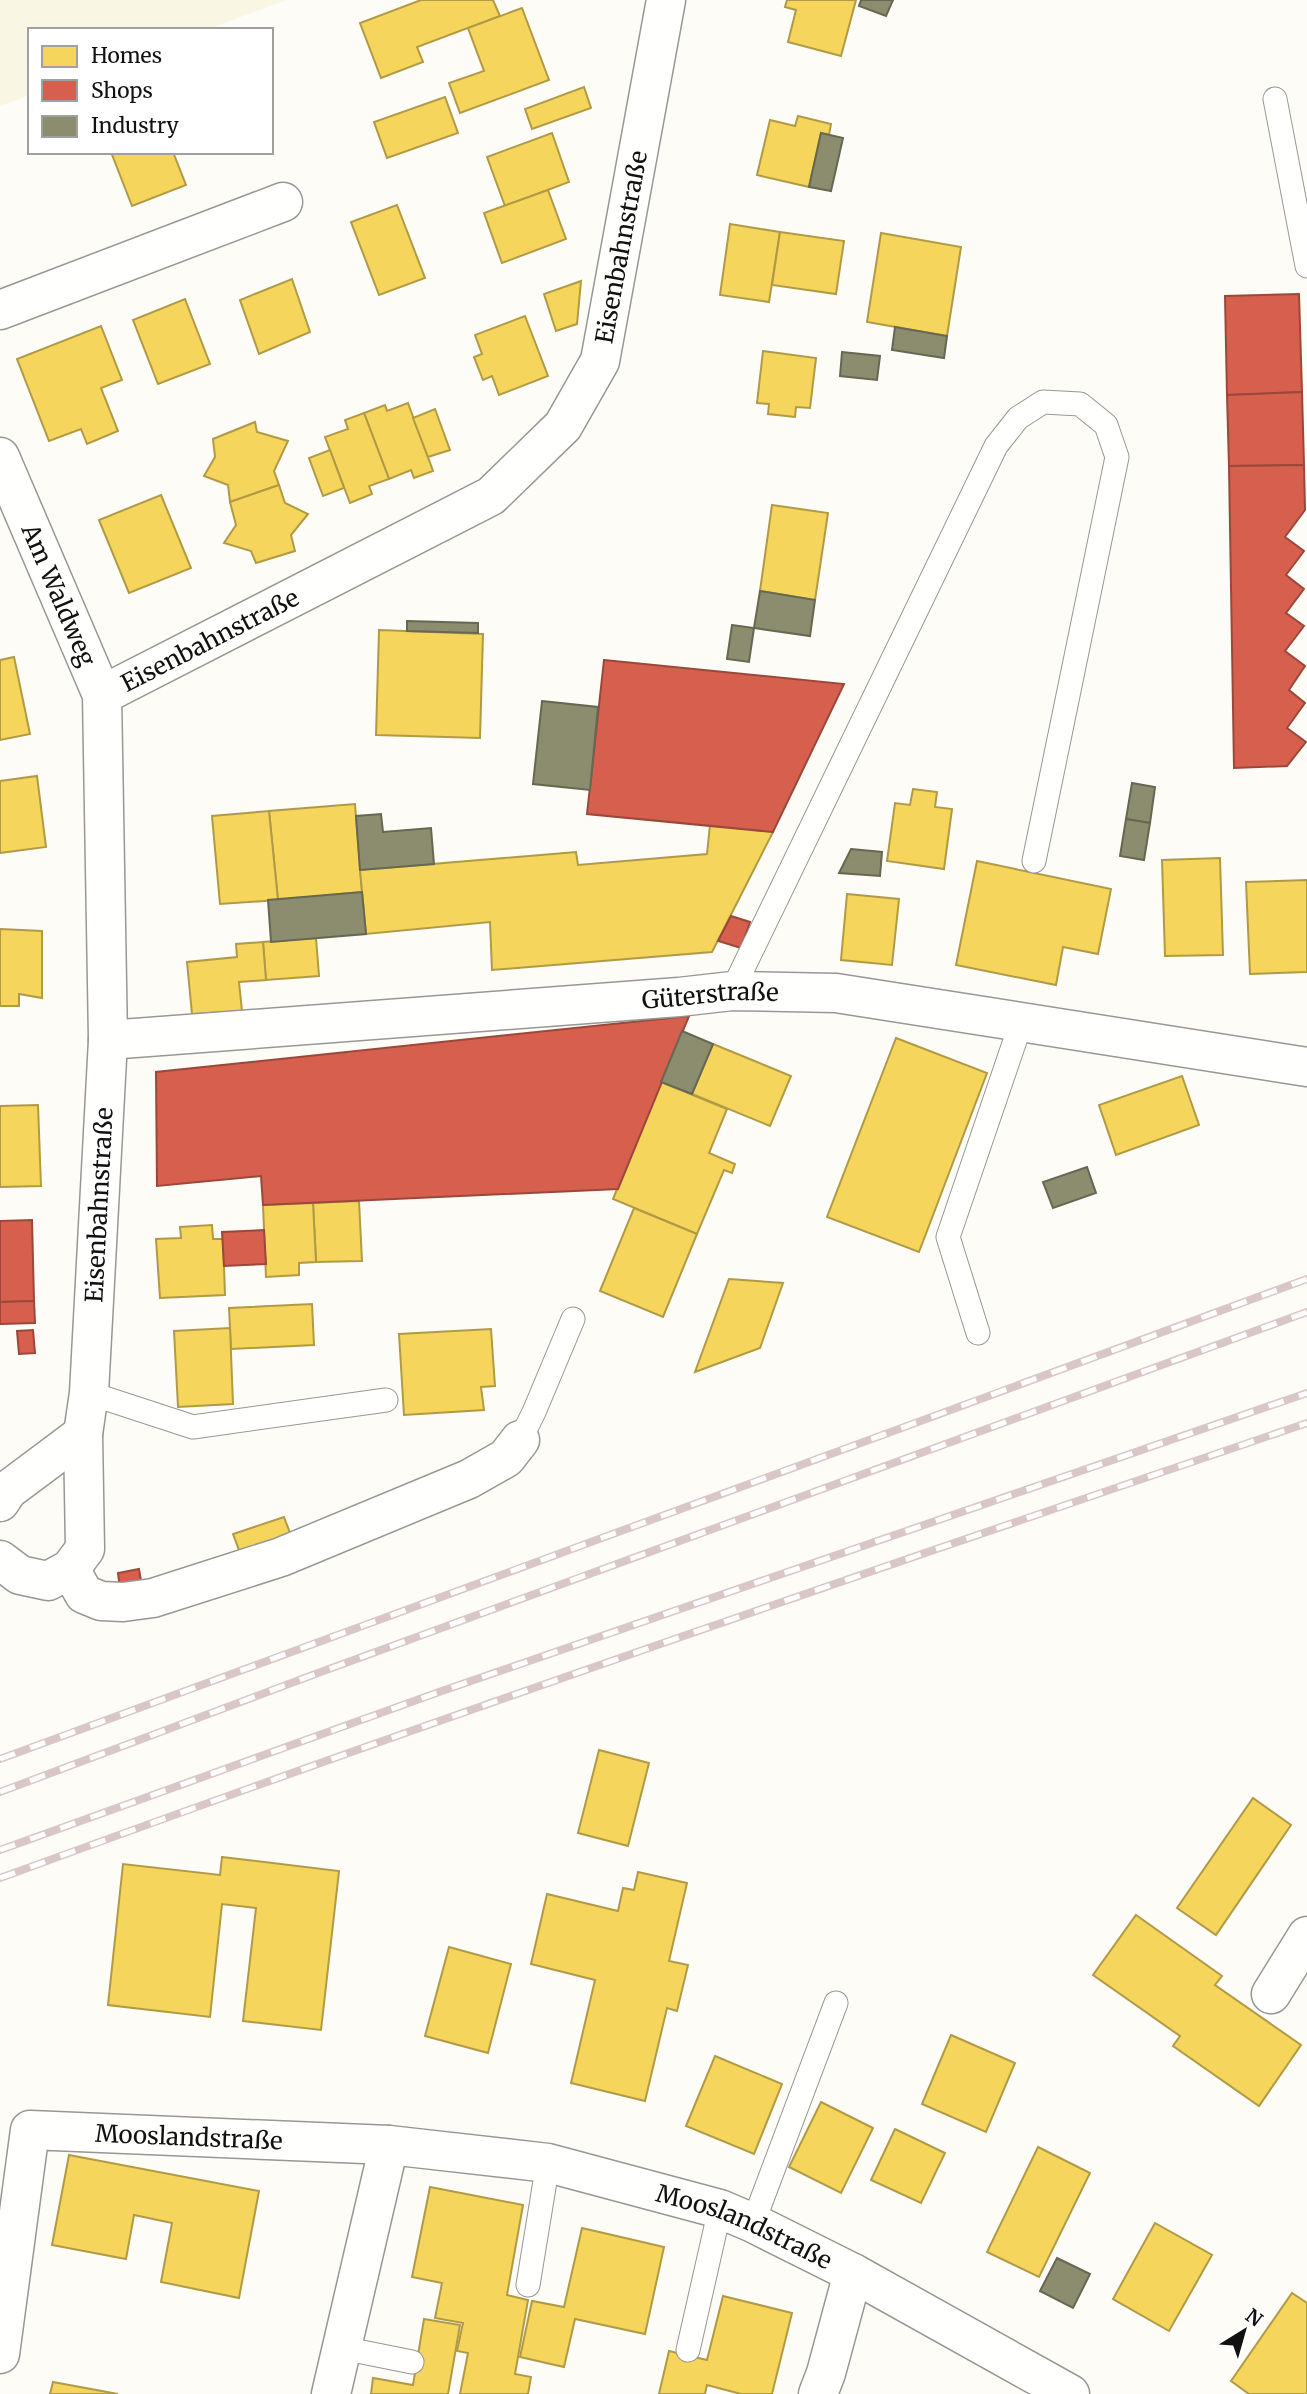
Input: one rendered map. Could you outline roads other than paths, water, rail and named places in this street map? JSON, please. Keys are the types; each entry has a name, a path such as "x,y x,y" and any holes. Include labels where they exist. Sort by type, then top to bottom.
{"street":[{"name":"Eisenbahnstraße","path":"70,1569 85,1549 83,1434 89,1393 108,1040 102,695 491,496 563,426 600,361 666,0"},
{"path":"0,310 283,202"},
{"name":"Am Waldweg","path":"0,457 102,695"},
{"name":"Güterstraße","path":"108,1040 678,998 732,991 836,993 1307,1067"},
{"path":"0,1502 8,1490 83,1434"},
{"path":"0,1560 20,1575 48,1581 70,1569 84,1594 101,1601 123,1602 153,1598 281,1558 469,1479 506,1458 520,1440"},
{"path":"1271,1994 1307,1936"},
{"name":"Mooslandstraße","path":"0,2354 30,2130 389,2145 548,2162 736,2216 853,2273 1070,2394"},
{"path":"331,2394 389,2145"},
{"path":"818,2394 853,2273"}],"lane":[{"path":"1275,99 1307,266"},
{"path":"732,991 996,446 1018,418 1043,402 1080,404 1106,425 1117,457 1034,861"},
{"path":"978,1333 948,1237 1021,1023"},
{"path":"520,1440 573,1319"},
{"path":"89,1393 193,1427 386,1400"},
{"path":"688,2350 736,2216 836,2003"},
{"path":"528,2285 548,2162"},
{"path":"342,2348 412,2362"}],"railway":[{"path":"0,1759 1307,1279"},
{"path":"0,1792 1307,1312"},
{"path":"0,1850 439,1692 1307,1393"},
{"path":"0,1878 652,1647 1307,1423"}]}
